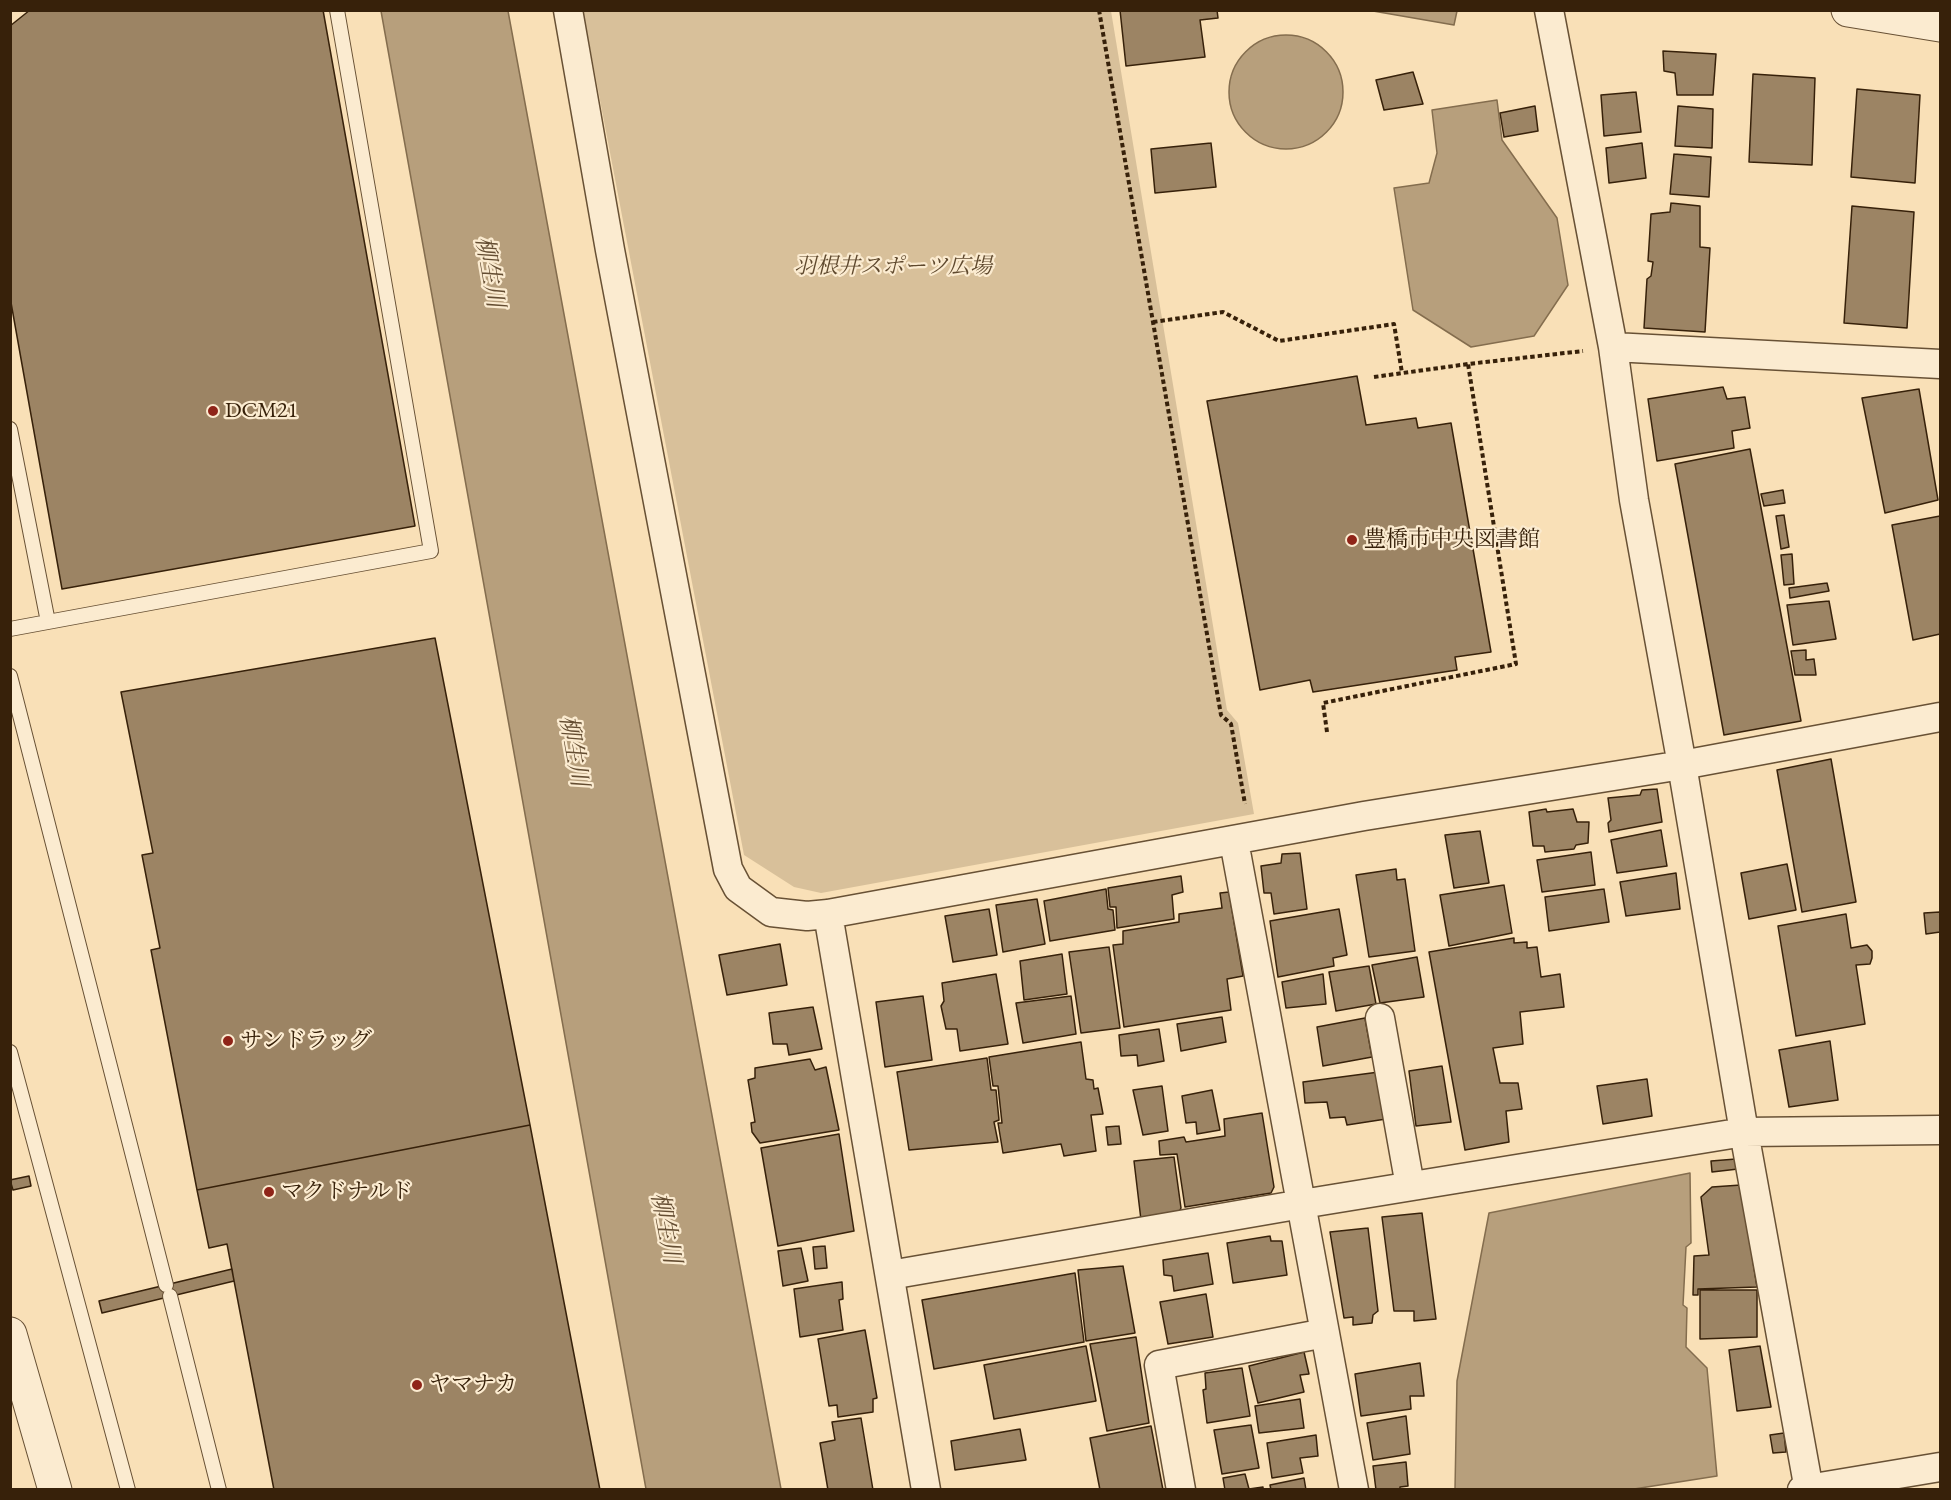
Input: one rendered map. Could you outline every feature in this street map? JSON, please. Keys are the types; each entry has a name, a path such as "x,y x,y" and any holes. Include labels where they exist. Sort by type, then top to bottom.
{"street":[{"path":"568,10 615,274 728,869 738,888 771,912 807,916 828,914 1364,816 1682,765 1941,717"},
{"path":"1550,10 1613,347 1634,500 1807,1489 1941,1467"},
{"path":"1848,10 1941,25"},
{"path":"1613,347 1941,364"},
{"path":"1234,841 1354,1490"},
{"path":"828,914 926,1490"},
{"path":"1380,1018 1410,1186"},
{"path":"890,1275 1302,1204 1744,1132 1941,1130"},
{"path":"1180,1490 1159,1365 1325,1333"},
{"path":"10,1334 17,1379 55,1490"}],"lane":[{"path":"10,629 431,551 337,10"},
{"path":"10,429 48,622"},
{"path":"10,676 219,1490"},
{"path":"10,1052 128,1490"}],"path":[{"path":"1099,10 1221,715 1231,724 1246,815"},
{"path":"1153,322 1223,312 1279,341 1394,324 1402,373"},
{"path":"1374,377 1613,347"},
{"path":"1327,732 1323,703 1516,664 1468,364"}],"green space":[{"name":"羽根井スポーツ広場","path":"583,11 1111,11 1227,710 1238,723 1254,814 821,893 794,887 744,855"}],"water":[{"path":"1457,10 1454,25 1373,11"},
{"name":"柳生川","path":"381,11 508,11 781,1489 646,1489"},
{"path":"1286,35 1308,39 1327,51 1339,70 1343,92 1339,114 1327,133 1308,145 1286,149 1264,145 1245,133 1233,114 1229,92 1233,70 1245,51 1264,39"},
{"path":"1497,100 1502,140 1557,218 1568,285 1534,336 1471,347 1413,310 1394,188 1429,183 1437,153 1432,110"},
{"path":"1690,1173 1691,1243 1686,1247 1683,1305 1687,1308 1686,1347 1707,1368 1717,1476 1634,1489 1455,1489 1457,1381 1489,1213"}],"building":[{"name":"DCM21","path":"30,10 323,10 415,526 62,589 10,297 10,26"},
{"path":"1120,10 1217,10 1218,18 1200,20 1205,57 1126,66"},
{"path":"1663,51 1716,54 1713,95 1677,95 1675,73 1664,71"},
{"path":"1413,72 1423,104 1384,110 1376,80"},
{"path":"1753,74 1815,78 1812,165 1749,162"},
{"path":"1857,89 1920,95 1915,183 1851,177"},
{"path":"1636,92 1641,132 1604,136 1601,95"},
{"path":"1535,106 1538,131 1504,137 1500,113"},
{"path":"1678,106 1713,109 1712,148 1675,146"},
{"path":"1211,143 1216,187 1155,193 1151,149"},
{"path":"1642,143 1646,178 1609,183 1606,148"},
{"path":"1674,154 1711,157 1709,197 1670,194"},
{"path":"1671,203 1700,206 1700,247 1710,248 1705,332 1644,328 1647,279 1651,276 1653,262 1648,261 1651,214 1670,212"},
{"path":"1852,206 1914,212 1907,328 1844,323"},
{"name":"豊橋市中央図書館","path":"1357,376 1366,425 1416,418 1418,428 1451,423 1491,652 1455,657 1457,670 1313,692 1310,680 1260,690 1207,401"},
{"path":"1723,387 1727,399 1745,397 1750,428 1732,431 1734,448 1657,461 1648,399"},
{"path":"1919,389 1938,500 1885,513 1862,398"},
{"path":"1750,449 1801,721 1724,735 1675,464"},
{"path":"1783,490 1785,503 1764,506 1761,494"},
{"path":"1784,515 1789,547 1781,549 1776,516"},
{"path":"1940,516 1940,634 1913,640 1892,525"},
{"path":"1792,554 1794,584 1784,585 1781,555"},
{"path":"1827,583 1829,591 1790,598 1789,588"},
{"path":"1829,601 1836,639 1793,645 1787,605"},
{"path":"435,638 530,1125 197,1190 151,950 160,948 142,855 153,853 121,692"},
{"path":"1806,650 1806,660 1814,659 1816,675 1795,675 1791,651"},
{"path":"1831,759 1856,902 1802,912 1777,770"},
{"path":"1657,789 1662,822 1609,832 1608,823 1611,820 1608,798 1640,795 1642,790"},
{"path":"1546,809 1547,812 1573,809 1577,822 1589,822 1588,843 1576,845 1574,849 1545,852 1544,846 1533,846 1529,812"},
{"path":"1661,830 1667,866 1617,873 1611,840"},
{"path":"1480,831 1489,883 1454,888 1445,835"},
{"path":"1591,852 1595,885 1542,892 1537,860"},
{"path":"1300,853 1307,909 1274,914 1271,893 1264,893 1261,866 1281,863 1282,854"},
{"path":"1787,864 1796,910 1749,919 1741,873"},
{"path":"1396,869 1397,880 1405,879 1415,951 1369,957 1356,875"},
{"path":"1676,873 1680,909 1626,916 1620,882"},
{"path":"1181,876 1183,892 1172,895 1174,919 1117,928 1116,907 1110,907 1108,888"},
{"path":"1504,885 1512,933 1449,946 1440,895"},
{"path":"1106,889 1108,909 1113,910 1115,930 1050,941 1044,901"},
{"path":"1604,889 1609,922 1549,931 1545,897"},
{"path":"1229,892 1243,976 1227,979 1231,1010 1124,1027 1113,945 1123,944 1123,931 1179,922 1179,914 1222,908 1220,893"},
{"path":"1037,899 1045,944 1003,952 996,905"},
{"path":"989,909 997,955 953,962 945,916"},
{"path":"1339,909 1347,955 1333,958 1334,966 1278,977 1270,921"},
{"path":"1940,912 1940,932 1926,934 1924,913"},
{"path":"1846,914 1851,948 1867,945 1872,951 1870,964 1856,965 1865,1024 1796,1036 1778,926"},
{"path":"1514,938 1514,943 1527,942 1527,948 1537,947 1541,977 1560,974 1564,1007 1520,1012 1523,1044 1493,1048 1500,1083 1518,1083 1522,1109 1506,1111 1509,1142 1465,1150 1429,952"},
{"path":"780,944 787,985 727,995 719,955"},
{"path":"1109,947 1120,1028 1081,1033 1069,952"},
{"path":"1062,954 1067,994 1024,1000 1020,961"},
{"path":"1417,957 1424,997 1380,1003 1372,965"},
{"path":"1369,966 1376,1004 1336,1011 1329,972"},
{"path":"996,974 1008,1044 960,1051 957,1029 946,1029 941,1006 944,1001 942,983"},
{"path":"1323,974 1326,1004 1286,1008 1282,982"},
{"path":"923,996 932,1060 885,1067 876,1002"},
{"path":"1071,996 1076,1034 1023,1043 1016,1003"},
{"path":"813,1007 822,1049 789,1055 787,1044 773,1044 769,1013"},
{"path":"1222,1017 1226,1042 1181,1051 1177,1024"},
{"path":"1365,1018 1372,1057 1323,1066 1317,1027"},
{"path":"1159,1029 1164,1061 1138,1066 1137,1055 1121,1056 1119,1035"},
{"path":"1830,1041 1838,1100 1789,1107 1779,1050"},
{"path":"1081,1042 1086,1079 1093,1080 1094,1089 1098,1088 1103,1114 1091,1115 1096,1151 1064,1156 1061,1144 1003,1153 998,1123 1002,1123 998,1086 993,1086 989,1057"},
{"path":"987,1058 991,1090 996,1090 999,1120 994,1122 998,1142 909,1150 897,1072"},
{"path":"810,1059 815,1070 826,1067 839,1130 760,1143 752,1132 751,1123 755,1122 748,1080 755,1078 755,1068"},
{"path":"1442,1066 1451,1122 1416,1126 1409,1071"},
{"path":"1379,1072 1386,1119 1347,1125 1345,1117 1330,1118 1327,1102 1305,1103 1303,1082"},
{"path":"1647,1079 1652,1116 1603,1124 1597,1086"},
{"path":"1162,1086 1168,1131 1143,1135 1133,1090"},
{"path":"1212,1090 1220,1130 1197,1134 1196,1122 1186,1123 1182,1096"},
{"path":"1262,1113 1274,1187 1271,1193 1185,1207 1177,1154 1160,1155 1159,1141 1184,1137 1186,1142 1225,1136 1224,1119"},
{"name":"ヤマナカ","path":"530,1125 600,1490 274,1490 227,1244 209,1248 197,1190"},
{"path":"1119,1126 1121,1144 1108,1145 1106,1127"},
{"path":"839,1134 854,1231 778,1246 761,1148"},
{"path":"1174,1157 1181,1208 1178,1214 1141,1220 1134,1161"},
{"path":"1736,1159 1738,1169 1712,1172 1711,1161"},
{"path":"29,1176 31,1186 13,1190 10,1180"},
{"path":"1741,1185 1757,1287 1698,1289 1698,1295 1693,1295 1694,1256 1709,1255 1701,1197 1712,1187"},
{"path":"1422,1213 1436,1319 1414,1321 1414,1311 1394,1311 1382,1217"},
{"path":"1368,1228 1378,1311 1373,1315 1372,1323 1353,1325 1353,1317 1344,1318 1330,1232"},
{"path":"1270,1236 1271,1241 1282,1241 1287,1275 1233,1283 1227,1243"},
{"path":"825,1246 827,1268 815,1269 813,1247"},
{"path":"801,1248 808,1281 783,1286 778,1251"},
{"path":"1208,1253 1213,1284 1174,1291 1172,1276 1164,1275 1163,1260"},
{"path":"1123,1266 1135,1333 1086,1341 1078,1270"},
{"path":"232,1269 234,1281 102,1313 99,1301"},
{"path":"1075,1273 1084,1342 934,1369 922,1300"},
{"path":"842,1282 843,1299 839,1300 843,1330 800,1337 794,1289"},
{"path":"1700,1290 1757,1290 1757,1337 1700,1339"},
{"path":"1206,1294 1213,1337 1168,1344 1160,1302"},
{"path":"865,1330 877,1398 873,1399 873,1412 838,1417 837,1405 829,1406 818,1339"},
{"path":"1136,1337 1149,1423 1107,1431 1090,1344"},
{"path":"1086,1346 1096,1401 994,1419 984,1365"},
{"path":"1760,1346 1771,1407 1737,1411 1729,1350"},
{"path":"1304,1352 1309,1374 1300,1375 1304,1392 1258,1403 1249,1366"},
{"path":"1420,1363 1424,1396 1410,1396 1411,1409 1361,1416 1355,1374"},
{"path":"1242,1368 1250,1416 1207,1423 1203,1390 1206,1389 1205,1373"},
{"path":"1300,1399 1304,1428 1259,1433 1255,1406"},
{"path":"1406,1416 1410,1454 1373,1460 1367,1423"},
{"path":"861,1418 873,1490 828,1490 820,1443 835,1440 832,1422"},
{"path":"1251,1425 1259,1468 1222,1474 1214,1430"},
{"path":"1151,1426 1163,1490 1100,1490 1090,1438"},
{"path":"1020,1429 1026,1460 955,1470 951,1441"},
{"path":"1784,1433 1786,1452 1773,1453 1770,1435"},
{"path":"1316,1435 1318,1456 1300,1458 1303,1473 1272,1478 1267,1443"},
{"path":"1406,1462 1408,1486 1400,1487 1400,1490 1376,1490 1373,1466"},
{"path":"1245,1474 1249,1489 1263,1487 1263,1490 1225,1490 1223,1478"},
{"path":"1304,1478 1306,1490 1271,1490 1270,1485"}],"place":[{"name":"DCM21","path":"213,411"},
{"name":"豊橋市中央図書館","path":"1352,540"},
{"name":"サンドラッグ","path":"228,1041"},
{"name":"マクドナルド","path":"269,1192"},
{"name":"ヤマナカ","path":"417,1385"}]}
